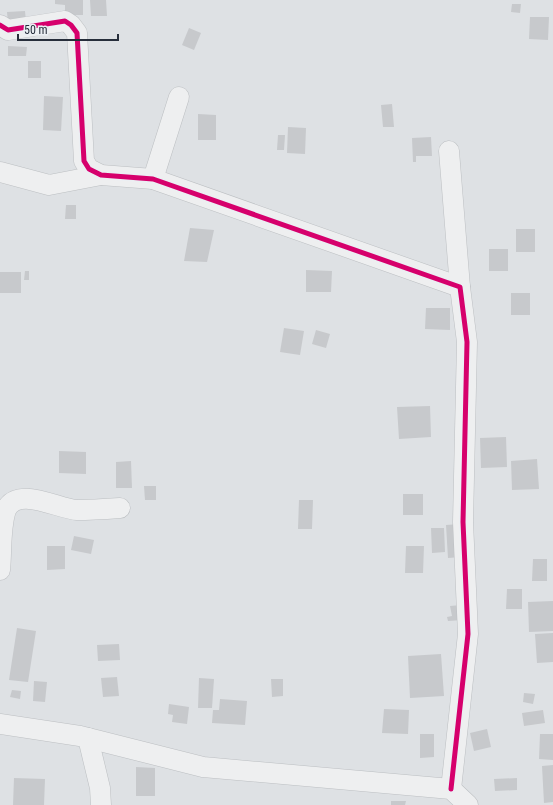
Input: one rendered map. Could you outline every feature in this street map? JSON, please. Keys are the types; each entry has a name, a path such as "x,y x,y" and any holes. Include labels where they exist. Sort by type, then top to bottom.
{"street":[{"path":"0,25 8,30 65,21 71,25 77,33 84,161 90,169 101,176"},
{"path":"153,179 179,97"},
{"path":"449,151 460,287 467,342 462,522 468,634 451,789"},
{"path":"0,172 49,185 101,176 153,179 460,287"},
{"path":"0,570 2,524 6,509 11,502 19,499 38,500 77,510 120,508"},
{"path":"0,724 88,738 203,766 451,789 468,805"},
{"path":"88,738 100,788 101,805"}],"building":[{"path":"55,0 83,0 83,15 65,15 65,5 55,4"},
{"path":"90,0 106,0 107,16 91,16"},
{"path":"512,4 521,4 520,13 511,12"},
{"path":"25,11 26,22 8,23 7,12"},
{"path":"530,17 549,17 548,40 529,39"},
{"path":"189,28 201,33 194,50 182,45"},
{"path":"8,46 27,47 26,56 8,56"},
{"path":"28,61 41,61 41,78 28,78"},
{"path":"44,96 63,97 61,131 43,130"},
{"path":"392,104 394,127 383,127 381,105"},
{"path":"198,114 216,115 216,140 198,140"},
{"path":"288,127 306,128 305,154 287,153"},
{"path":"278,135 285,135 284,150 277,150"},
{"path":"431,137 432,156 416,156 416,162 413,162 412,138"},
{"path":"66,205 76,205 76,219 65,219"},
{"path":"190,228 214,230 207,262 184,261"},
{"path":"516,229 535,229 535,252 516,252"},
{"path":"489,249 508,249 508,271 489,271"},
{"path":"306,270 332,271 331,292 306,292"},
{"path":"25,271 29,271 29,280 24,280"},
{"path":"0,272 21,272 21,293 0,293"},
{"path":"511,293 530,293 530,315 511,315"},
{"path":"426,308 450,308 450,330 425,329"},
{"path":"284,328 304,331 300,355 280,352"},
{"path":"316,330 330,334 326,348 312,344"},
{"path":"430,406 431,437 399,439 397,407"},
{"path":"506,437 507,467 481,468 480,438"},
{"path":"59,451 86,452 86,474 59,473"},
{"path":"537,459 539,489 512,490 511,461"},
{"path":"131,461 132,488 116,488 116,462"},
{"path":"144,486 156,486 156,500 145,500"},
{"path":"403,494 423,494 423,515 403,515"},
{"path":"299,500 313,500 312,529 298,529"},
{"path":"460,524 461,557 448,558 446,525"},
{"path":"431,528 444,528 445,552 432,553"},
{"path":"74,536 94,540 91,554 71,550"},
{"path":"47,546 65,546 65,569 47,570"},
{"path":"406,546 424,546 423,573 405,573"},
{"path":"533,559 547,559 547,581 532,581"},
{"path":"507,589 522,589 522,609 506,609"},
{"path":"553,601 553,631 529,632 528,602"},
{"path":"461,605 463,620 448,621 447,617 452,616 450,606"},
{"path":"17,628 36,631 28,682 9,680"},
{"path":"553,633 553,662 537,663 535,634"},
{"path":"119,644 120,660 98,661 97,645"},
{"path":"441,654 444,696 410,698 408,656"},
{"path":"117,677 119,696 103,697 101,678"},
{"path":"199,678 214,679 212,708 198,708"},
{"path":"271,679 283,679 283,696 272,697"},
{"path":"34,681 47,682 45,702 33,701"},
{"path":"12,690 21,691 20,699 10,697"},
{"path":"524,693 535,694 533,704 523,702"},
{"path":"220,699 247,701 245,725 212,723 213,710 219,710"},
{"path":"169,704 189,707 187,724 172,722 173,715 168,714"},
{"path":"384,709 409,710 408,734 382,733"},
{"path":"543,710 545,723 524,726 522,713"},
{"path":"487,729 491,747 474,751 470,733"},
{"path":"420,734 434,734 434,757 420,758"},
{"path":"540,734 553,734 553,760 539,759"},
{"path":"553,765 553,802 544,803 542,766"},
{"path":"136,767 155,768 155,796 136,796"},
{"path":"14,778 45,779 44,805 13,805"},
{"path":"517,778 517,790 495,791 494,779"},
{"path":"391,801 406,801 405,805 391,805"}],"cycle path":[{"path":"0,25 8,30 65,21 71,25 77,33 84,161 89,169 101,175 153,179 460,287 467,342 463,522 468,634 451,789"}]}
